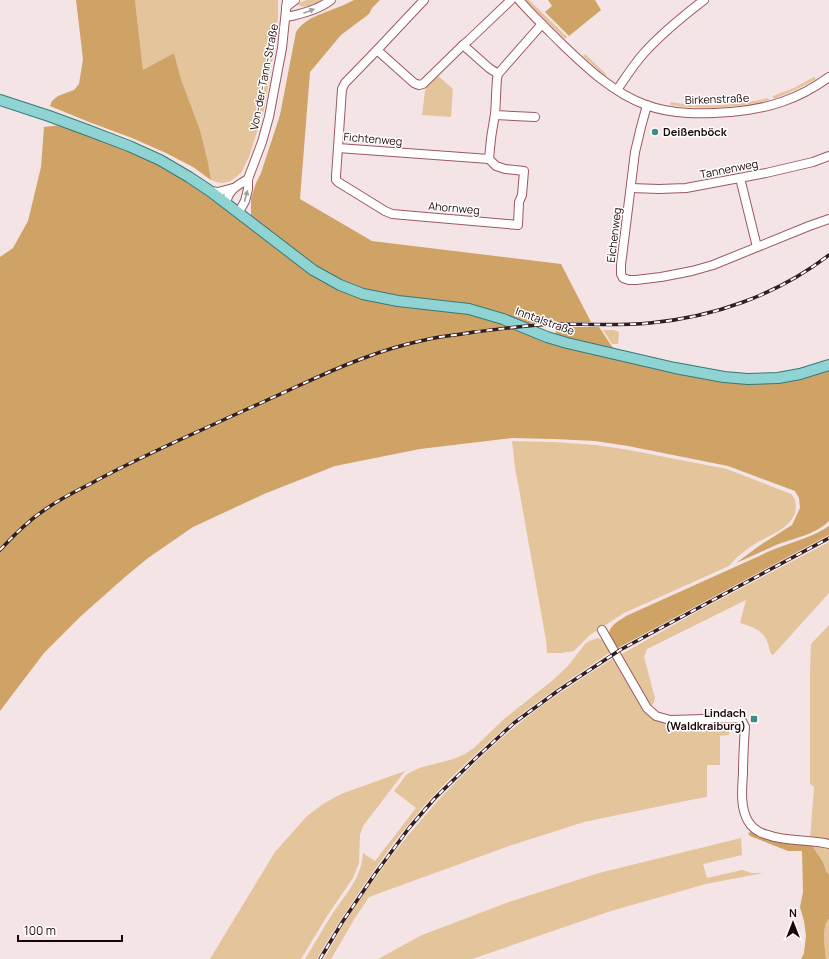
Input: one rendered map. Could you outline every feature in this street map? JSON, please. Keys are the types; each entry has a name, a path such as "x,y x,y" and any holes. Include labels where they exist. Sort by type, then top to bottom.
{"main road":[{"name":"Inntalstraße","path":"0,100 49,116 129,146 160,160 210,191 313,270 362,294 468,309 486,313 547,337 590,349 682,370 711,375 738,379 778,378 800,374 829,365"}],"street":[{"path":"287,3 295,0"},
{"path":"286,17 300,15 311,11 331,0"},
{"name":"Fichtenweg","path":"424,0 345,83 342,89 338,148 489,159"},
{"path":"377,50 414,83 419,85 423,84 511,0"},
{"name":"Birkenstraße","path":"519,0 595,74 630,98 647,105 670,111 695,113 723,112 749,110 774,105 807,91 829,77"},
{"path":"617,90 631,68 651,46 670,27 704,0"},
{"name":"Von-der-Tann-Straße","path":"239,212 245,201 248,189 248,179 262,142 269,117 282,48 287,3"},
{"path":"489,159 498,74 542,24"},
{"path":"463,45 498,74"},
{"name":"Eichenweg","path":"647,105 635,152 621,266 621,274 623,278 636,280 661,277 713,265 829,219"},
{"path":"494,115 534,117"},
{"name":"Ahornweg","path":"338,148 336,180 392,214 518,225 519,202 522,195 524,171 505,169 496,166 489,159"},
{"name":"Tannenweg","path":"631,188 686,188 813,162 829,156"},
{"path":"740,178 757,247"},
{"path":"210,191 218,192 233,188 248,179"},
{"path":"226,203 233,188"},
{"path":"602,630 647,708 656,716 670,720 738,718 742,721 745,727 742,800 746,817 753,828 762,833 775,837 817,841 829,844"}],"shaded area":[{"path":"76,0 135,0 143,70 174,53 181,79 200,130 211,180 193,167 166,153 50,106 52,101 58,96 74,90 79,84 83,59"},
{"path":"135,0 278,0 278,17 264,110 249,157 241,173 231,181 222,183 211,180 200,130 181,79 174,53 143,70"},
{"path":"307,0 322,0 313,5 300,6 297,4"},
{"path":"354,0 380,0 372,8 369,14 341,35 310,72 300,199 372,241 561,264 591,322 550,322 525,324 414,300 363,291 326,274 251,218 251,198 280,115 296,32 309,20"},
{"path":"525,0 529,0 567,37 565,39"},
{"path":"548,0 595,0 601,10 569,36 545,12 552,6"},
{"path":"585,54 607,75 605,76 583,56"},
{"path":"437,75 453,89 451,117 422,115 427,85"},
{"path":"814,77 816,79 774,99 773,96 794,88"},
{"path":"768,98 769,100 745,105 707,108 670,105 671,102 695,105 720,105"},
{"path":"62,125 87,133 158,164 187,181 312,273 339,287 463,311 724,381 829,368 829,521 811,533 776,545 736,563 792,525 800,508 799,498 795,491 728,466 595,441 512,438 420,449 335,466 264,494 193,527 148,558 81,616 44,653 0,711 0,257 13,248 28,221 41,167 44,127"},
{"path":"555,327 599,327 615,351 556,336"},
{"path":"603,330 614,330 619,332 618,344 612,344"},
{"path":"512,441 596,445 727,469 791,494 796,504 796,508 794,515 787,525 776,533 750,547 729,566 624,613 590,635 574,651 547,653 546,640 515,467"},
{"path":"829,526 829,535 616,649 612,642 609,633 611,627 626,616 768,552 823,530"},
{"path":"829,542 829,593 773,655 771,654 765,637 759,631 740,623 746,600 647,649 644,657 655,698 653,704 649,706 620,655 702,609"},
{"path":"829,625 829,842 810,839 814,787 810,784 810,673 811,644"},
{"path":"598,638 605,641 612,651 549,694 513,721 442,786 401,833 339,922 317,959 305,959 356,879 362,862 363,853 375,861 416,808 394,791 407,774 419,768 456,758 475,747 504,719 567,667 585,644"},
{"path":"615,657 655,718 730,720 729,735 720,736 720,765 707,765 707,797 584,822 509,846 369,897 331,959 324,959 345,922 382,868 445,793 491,748 528,716 564,690"},
{"path":"405,771 363,826 360,835 359,863 353,878 327,916 301,959 210,959 275,852 307,816 323,804 341,794"},
{"path":"751,832 811,844 823,862 826,871 829,874 829,919 824,932 826,959 801,959 804,953 806,936 800,907 803,892 802,851 788,851 750,836 748,833"},
{"path":"741,838 742,855 703,864 707,878 742,870 752,873 763,873 706,884 611,911 472,959 378,959 422,935 509,902 599,873"},
{"path":"811,844 829,846 829,874 826,871 823,862"},
{"path":"829,919 829,959 826,959 824,932"}],"railway":[{"path":"0,550 20,529 54,503 133,461 345,365 392,348 431,339 525,326 555,324 638,324 674,320 698,315 744,302 766,293 788,282 829,255"},
{"path":"320,959 343,921 409,828 435,798 514,723 559,690 620,650 829,538"}],"place":[{"name":"Deißenböck","path":"655,132"},
{"name":"Lindach (Waldkraiburg)","path":"754,719"}]}
